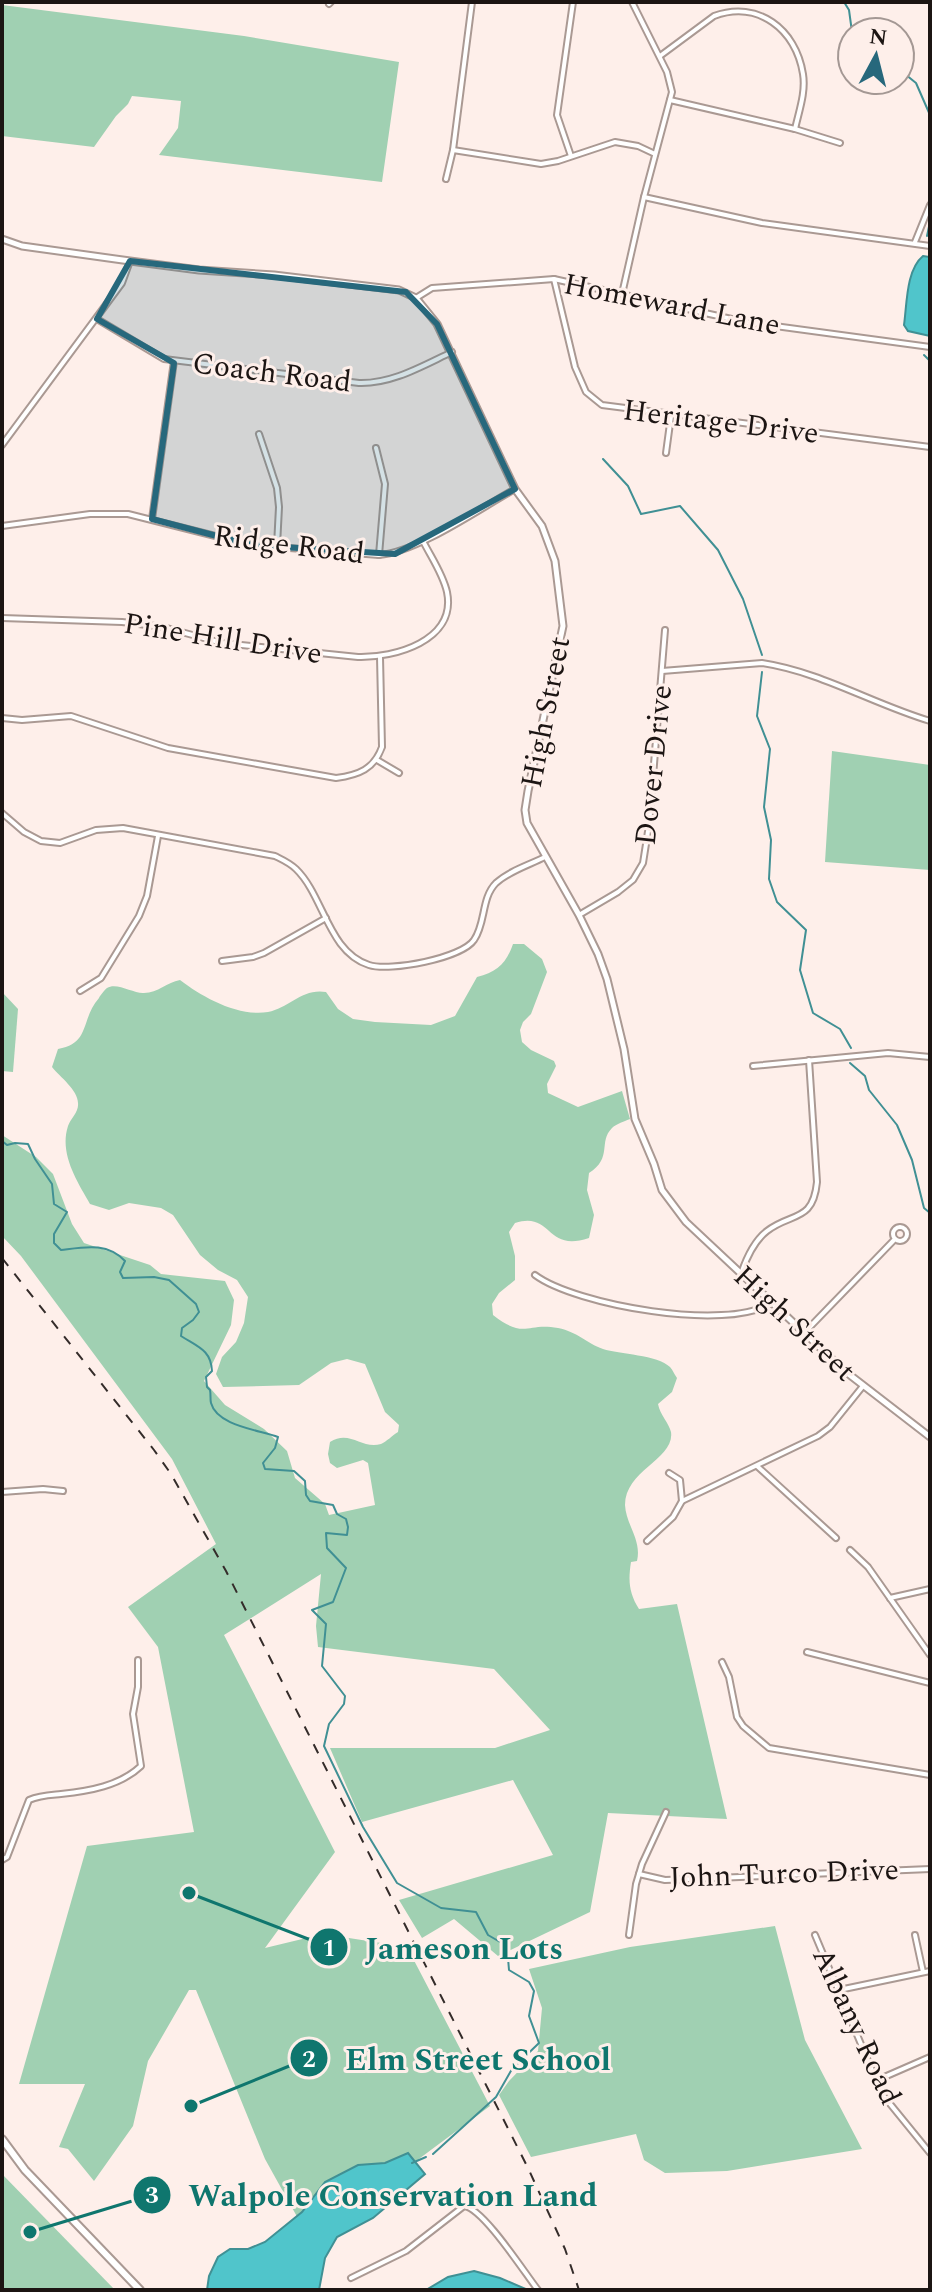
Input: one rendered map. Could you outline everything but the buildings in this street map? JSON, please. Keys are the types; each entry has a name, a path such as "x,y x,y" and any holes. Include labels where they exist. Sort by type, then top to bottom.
{"main road":[{"path":"2,2139 25,2170 140,2290"}],"street":[{"path":"446,179 453,150 472,2"},
{"path":"571,156 557,115 573,2"},
{"path":"622,294 670,100 670,80 632,2"},
{"path":"660,56 714,16 731,10 761,14 772,19 789,38 803,71 803,96 795,129"},
{"path":"670,100 795,129 840,143"},
{"path":"453,150 541,164 615,142 638,146 655,154"},
{"path":"644,197 762,223 930,246"},
{"path":"915,242 930,205"},
{"path":"2,239 22,246 199,270 274,275 399,290 416,298"},
{"path":"2,445 97,319 122,283 130,261"},
{"name":"Homeward Lane","path":"416,298 432,288 554,279 745,322 930,347"},
{"name":"Heritage Drive","path":"554,279 575,367 586,392 602,405 930,447"},
{"name":"High Street","path":"416,298 437,324 452,352 464,385 515,489 542,526 555,561 563,626 525,810 527,823 579,915 607,979 624,1049 635,1119 662,1190 686,1222 772,1303 863,1386 930,1437"},
{"name":"Coach Road","path":"97,319 153,354 174,361 371,383 413,371 452,352"},
{"path":"152,519 174,361"},
{"path":"666,453 671,415"},
{"path":"259,434 277,488 277,546"},
{"path":"376,448 385,484 379,555"},
{"name":"Ridge Road","path":"2,526 100,513 128,514 251,545 395,554 515,489"},
{"name":"Pine Hill Drive","path":"2,618 122,622 174,629 222,643 380,657 423,641 432,635 445,615 448,595 423,541"},
{"name":"Dover Drive","path":"579,915 633,880 643,863 649,825 665,630"},
{"path":"2,718 22,720 71,716 168,748 336,778 363,773 377,760 382,747 380,657"},
{"path":"662,671 762,663 810,674 930,721"},
{"path":"377,760 399,773"},
{"path":"2,813 32,837 51,843 71,840 96,830 123,828 261,853 288,862 303,877 351,955 371,966 393,968 456,953 468,947 479,931 488,893 495,884 545,857"},
{"path":"80,991 101,978 139,916 147,896 158,836"},
{"path":"222,961 264,953 326,918"},
{"path":"753,1066 888,1053 930,1057"},
{"path":"741,1274 746,1258 764,1233 799,1217 807,1211 816,1196 809,1060"},
{"path":"805,1332 895,1239"},
{"path":"535,1275 565,1292 659,1314 727,1314 764,1308 772,1303"},
{"path":"682,1501 818,1436 830,1427 863,1386"},
{"path":"757,1466 836,1538"},
{"path":"647,1541 673,1517 682,1501 680,1480 669,1473"},
{"path":"2,1492 63,1491"},
{"path":"850,1550 868,1567 930,1655"},
{"path":"890,1598 930,1589"},
{"path":"807,1652 930,1683"},
{"path":"2,1860 7,1857 29,1800 41,1795 96,1789 123,1780 141,1766 133,1714 138,1687 138,1660"},
{"path":"722,1662 729,1677 737,1717 769,1748 930,1775"},
{"path":"629,1935 639,1874 666,1812"},
{"name":"John Turco Drive","path":"639,1874 665,1880 930,1869"},
{"name":"Albany Road","path":"815,1935 875,2081 889,2104 930,2153"},
{"path":"915,1935 923,1972"},
{"path":"839,1990 930,1971"},
{"path":"875,2081 930,2057"},
{"path":"351,2278 406,2251 464,2206 471,2207 485,2220 538,2290"}],"highlighted area":[{"path":"130,261 406,292 437,324 515,489 395,554 251,545 152,519 174,363 97,319"}],"green space":[{"path":"2,5 244,36 399,62 382,182 159,155 178,128 181,101 132,96 94,147 2,136"},
{"path":"832,751 930,765 930,870 825,862"},
{"path":"513,944 524,944 542,959 547,972 531,1014 520,1030 522,1042 554,1061 556,1066 547,1084 548,1093 578,1107 622,1091 630,1119 608,1133 601,1162 589,1173 587,1190 594,1215 589,1238 564,1240 536,1222 515,1223 509,1232 515,1256 515,1280 499,1293 492,1304 493,1315 519,1329 558,1328 603,1349 657,1360 670,1367 677,1378 672,1392 658,1404 671,1432 670,1441 666,1450 627,1493 626,1512 638,1553 637,1561 631,1562 630,1587 639,1609 677,1604 727,1819 608,1813 590,1912 498,1956 454,1919 422,1938 399,1900 553,1855 513,1780 362,1822 330,1748 495,1748 550,1730 494,1669 318,1647 316,1626 321,1574 224,1635 335,1852 265,1948 323,1934 407,1947 490,2106 310,2240 265,2159 196,1990 189,1990 148,2061 133,2126 94,2181 68,2149 59,2147 85,2084 19,2084 87,1846 194,1832 158,1647 128,1607 216,1544 172,1459 21,1256 2,1236 2,1135 36,1157 53,1174 72,1224 84,1243 150,1265 161,1274 225,1281 234,1300 231,1325 204,1381 225,1405 264,1429 287,1451 295,1478 325,1504 329,1515 375,1505 368,1463 363,1460 337,1468 330,1463 328,1454 330,1442 337,1439 374,1445 383,1443 398,1432 399,1425 385,1412 365,1364 347,1359 331,1363 299,1385 223,1387 216,1374 222,1357 236,1342 244,1323 248,1297 237,1280 200,1255 173,1215 161,1208 129,1203 109,1210 90,1204 71,1167 66,1147 68,1126 77,1109 77,1098 52,1067 58,1049 76,1042 93,1006 105,989 111,987 149,993 180,980 221,1004 257,1013 276,1010 310,993 326,992 338,1009 353,1019 431,1025 455,1016 477,977 500,966"},
{"path":"2,992 18,1009 13,1072 2,1071"},
{"path":"775,1926 805,2040 862,2149 727,2171 665,2173 644,2160 636,2134 531,2157 499,2095 538,2051 542,2008 529,1969 630,1947"},
{"path":"2,2174 115,2290 2,2290"}],"water":[{"path":"923,256 930,257 930,336 908,331 904,325 910,278"},
{"path":"408,2153 425,2174 373,2218 337,2237 325,2258 319,2290 207,2290 209,2276 218,2257 230,2249 248,2249 265,2242 302,2212 325,2182 358,2165 385,2163"},
{"path":"474,2271 528,2290 426,2290 448,2277"}],"waterway":[{"path":"844,2 850,16"},
{"path":"916,83 930,115"},
{"path":"927,236 930,222"},
{"path":"924,355 930,361"},
{"path":"603,459 628,486 641,514 680,506 718,550 743,599 762,655"},
{"path":"762,672 757,716 770,749 764,807 771,840 769,879 777,902 806,930 800,970 813,1013 840,1029 851,1048"},
{"path":"850,1063 865,1076 869,1090 897,1125 912,1160 924,1208 930,1213"},
{"path":"2,1117 2,1127"},
{"path":"2,1141 7,1145 28,1144 52,1184 54,1204 67,1212 54,1234 54,1243 61,1250 95,1247 111,1251 125,1261 120,1272 123,1278 169,1280 196,1304 199,1312 182,1328 181,1336 209,1358 212,1371 206,1377 207,1387 215,1411 230,1422 278,1437 275,1448 263,1463 265,1469 294,1471 305,1481 306,1495 310,1501 333,1505 337,1514 346,1519 347,1535 326,1533 327,1548 346,1568 333,1602 312,1610 326,1624 322,1666 345,1696 344,1704 329,1724 324,1746 363,1827 397,1883 441,1908 476,1912 488,1935 507,1946 509,1970 529,1982 534,1991 529,2016 539,2043 512,2069 496,2097 433,2154"},
{"path":"412,2163 426,2157"}],"railway":[{"path":"2,1258 154,1450 226,1571 528,2168 565,2249 579,2290"}],"place":[{"name":"Jameson Lots","path":"189,1893"},
{"name":"Elm Street School","path":"191,2106"},
{"name":"Walpole Conservation Land","path":"30,2232"}]}
